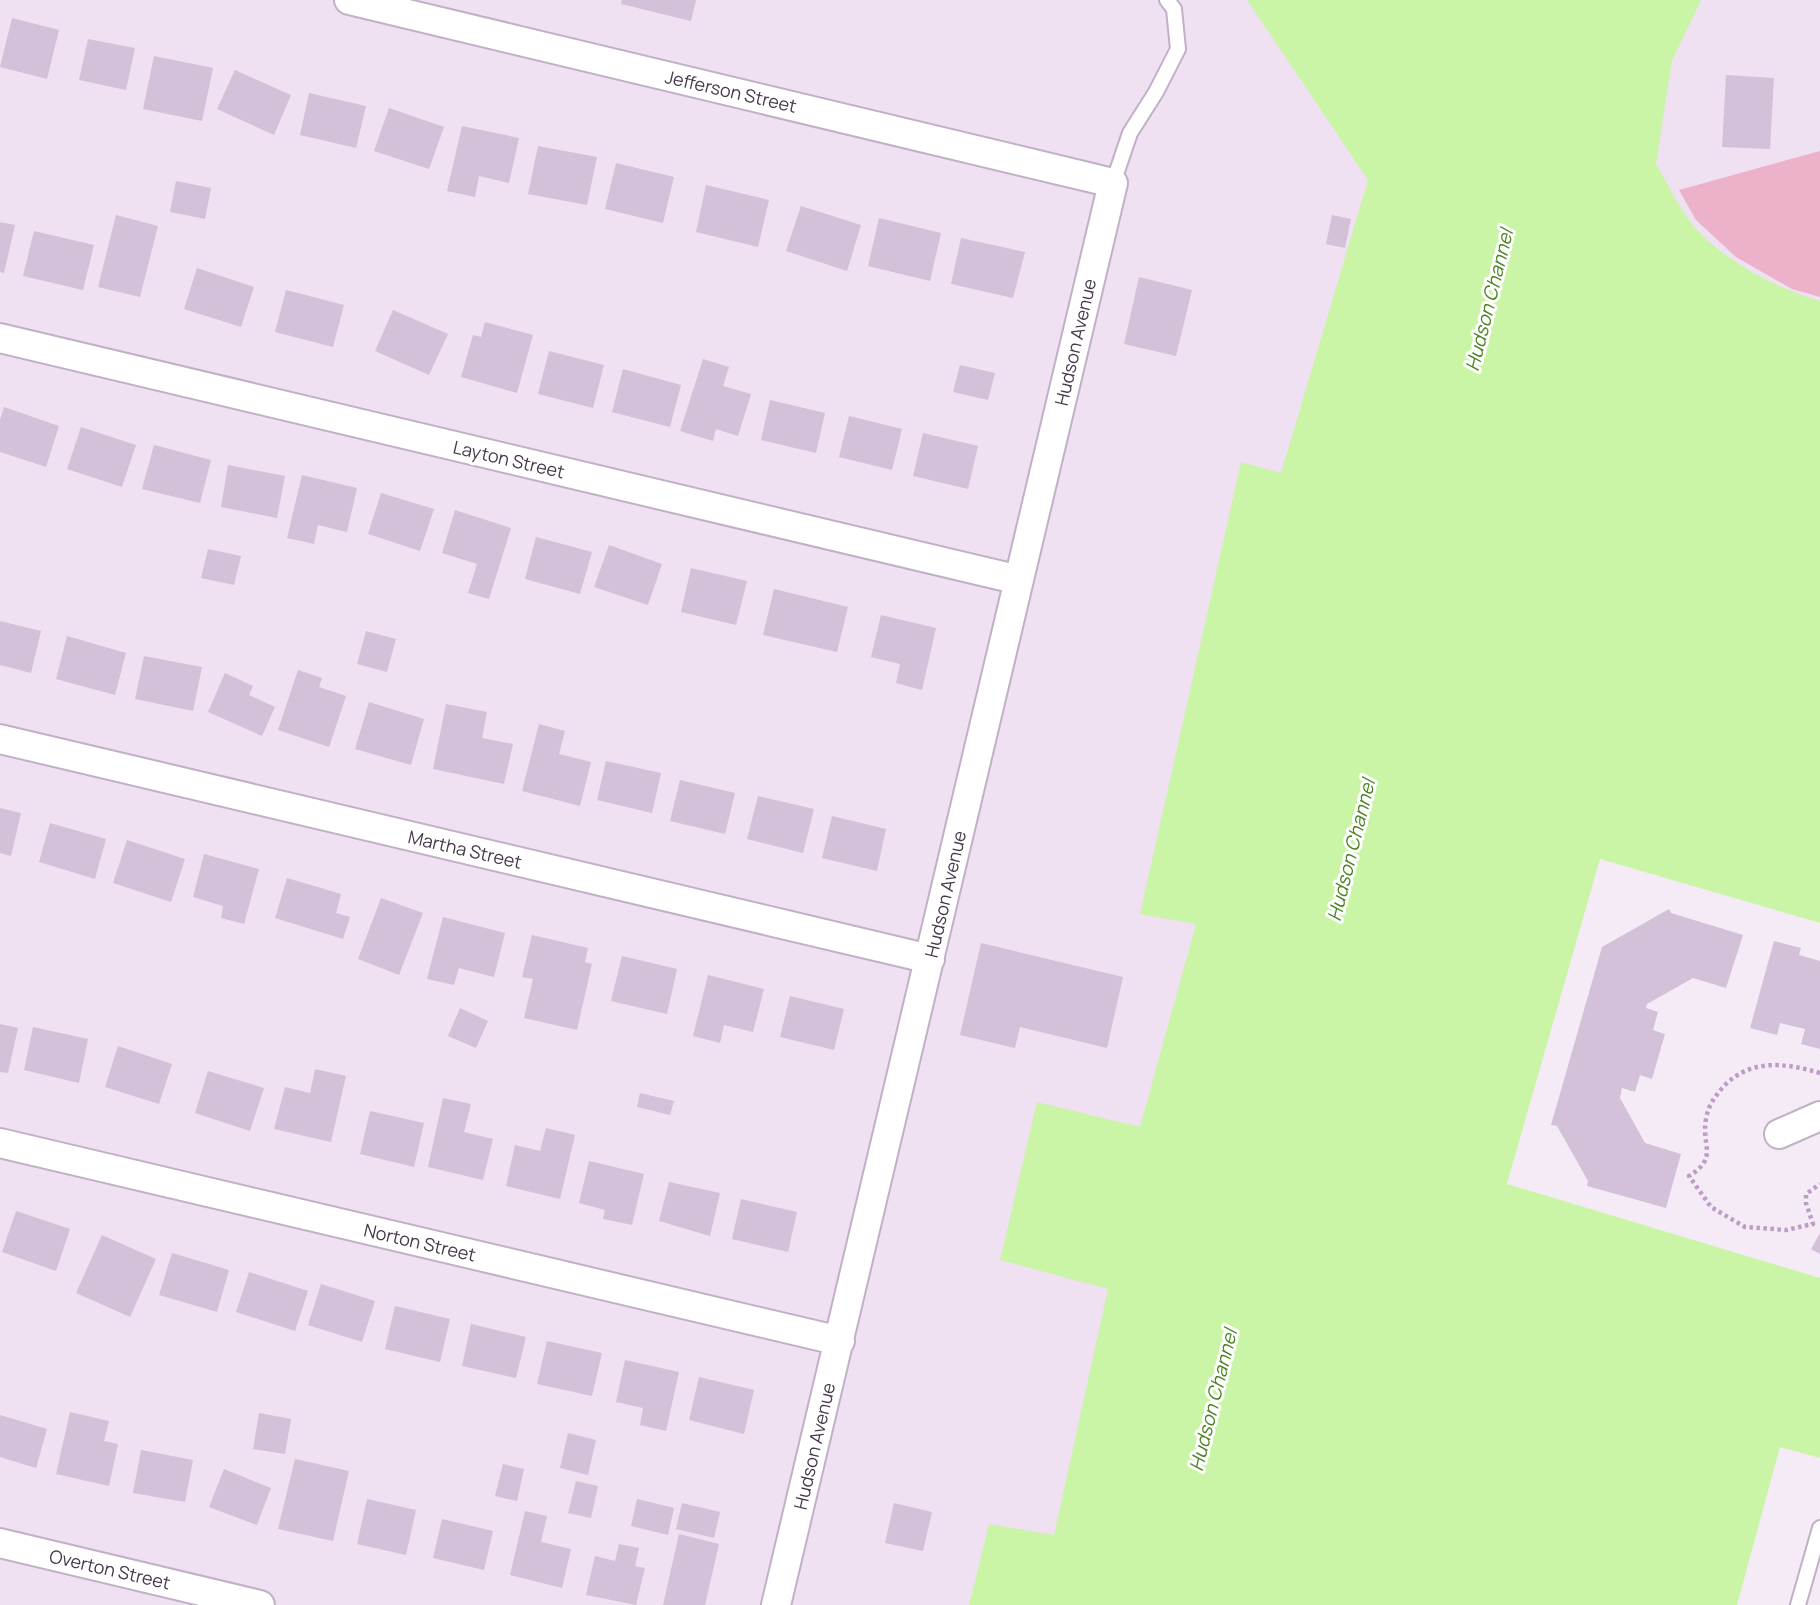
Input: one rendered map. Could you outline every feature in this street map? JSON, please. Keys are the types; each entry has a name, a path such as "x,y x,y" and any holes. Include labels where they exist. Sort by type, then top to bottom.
{"street":[{"name":"Jefferson Street","path":"349,0 1113,183"},
{"name":"Hudson Avenue","path":"776,1605 1113,183"},
{"name":"Layton Street","path":"0,338 1019,580"},
{"name":"Martha Street","path":"0,739 930,959"},
{"path":"1779,1134 1820,1115"},
{"name":"Norton Street","path":"0,1143 840,1341"},
{"name":"Overton Street","path":"0,1544 260,1605"}],"lane":[{"path":"1113,183 1130,133 1156,92 1178,49 1174,9 1167,0"},
{"path":"1798,1605 1820,1528"}],"path":[{"path":"1820,1073 1778,1064 1755,1066 1732,1077 1714,1097 1706,1117 1706,1161 1703,1167 1689,1176 1711,1207 1750,1228 1786,1230 1813,1224 1806,1194 1820,1184"}],"shaded area":[{"path":"0,0 1820,0 1820,319 1107,1605 0,1605"},
{"path":"1820,151 1820,297 1792,289 1736,257 1696,220 1679,190"}],"water":[{"name":"Hudson Channel","path":"1247,0 1701,0 1672,61 1656,164 1692,224 1718,249 1768,281 1820,301 1820,923 1600,859 1507,1184 1820,1278 1820,1458 1780,1447 1737,1605 969,1605 989,1524 1054,1535 1108,1289 1000,1260 1037,1102 1140,1127 1196,924 1140,914 1241,462 1281,473 1368,180"}],"building":[{"path":"622,0 696,0 691,21 621,4"},
{"path":"12,18 59,30 47,79 0,67"},
{"path":"88,39 135,48 126,90 79,80"},
{"path":"154,56 213,68 202,121 143,109"},
{"path":"235,70 291,95 274,135 217,109"},
{"path":"1726,75 1774,78 1770,149 1722,147"},
{"path":"309,93 366,106 356,148 300,135"},
{"path":"389,108 444,127 429,169 374,151"},
{"path":"462,126 519,138 509,183 479,176 475,197 447,191"},
{"path":"538,146 597,157 587,205 528,194"},
{"path":"616,163 674,177 663,223 605,209"},
{"path":"176,181 211,188 205,219 170,212"},
{"path":"706,185 769,200 758,247 696,232"},
{"path":"801,206 861,225 847,271 786,251"},
{"path":"116,215 158,226 140,297 98,287"},
{"path":"1332,215 1351,219 1345,248 1326,244"},
{"path":"879,218 941,233 930,281 868,266"},
{"path":"0,222 15,225 4,273 0,272"},
{"path":"34,231 94,245 83,290 23,276"},
{"path":"961,238 1025,252 1013,298 951,284"},
{"path":"197,268 254,287 241,327 184,309"},
{"path":"1139,277 1192,290 1176,356 1124,344"},
{"path":"286,290 344,305 333,347 275,332"},
{"path":"393,310 448,334 429,375 375,351"},
{"path":"485,322 533,335 517,393 461,377 473,335 481,337"},
{"path":"549,351 604,365 593,408 538,394"},
{"path":"703,359 729,367 723,386 751,394 738,436 716,429 713,441 680,431"},
{"path":"960,365 995,373 988,400 953,392"},
{"path":"623,369 681,385 670,427 612,412"},
{"path":"770,400 825,413 816,453 761,440"},
{"path":"4,407 59,426 46,467 0,452 0,420"},
{"path":"849,416 902,429 892,470 839,457"},
{"path":"81,427 136,445 122,487 67,469"},
{"path":"923,433 978,446 968,489 913,476"},
{"path":"154,445 211,460 200,503 142,489"},
{"path":"228,465 285,476 277,518 221,507"},
{"path":"302,475 357,488 347,532 318,525 314,544 287,538"},
{"path":"381,493 434,509 420,551 368,534"},
{"path":"455,510 511,528 489,599 468,593 477,564 442,553"},
{"path":"536,537 592,552 580,594 525,579"},
{"path":"609,545 662,564 648,605 594,587"},
{"path":"208,549 241,556 234,585 201,578"},
{"path":"691,568 747,581 736,625 681,612"},
{"path":"774,589 848,607 837,652 763,635"},
{"path":"881,615 936,628 922,690 896,683 900,664 871,657"},
{"path":"0,621 41,631 31,673 0,665"},
{"path":"366,631 396,639 387,672 357,664"},
{"path":"67,636 126,653 115,695 56,679"},
{"path":"144,656 202,667 193,711 135,699"},
{"path":"298,670 322,678 319,687 346,696 329,747 278,730"},
{"path":"225,673 253,686 249,695 275,707 262,736 208,712"},
{"path":"369,702 424,719 411,765 355,749"},
{"path":"446,704 487,712 482,738 513,744 504,784 433,769"},
{"path":"539,724 565,731 559,754 591,762 580,806 522,791"},
{"path":"606,761 661,773 652,813 597,800"},
{"path":"680,780 735,793 725,834 670,821"},
{"path":"758,796 814,809 803,853 747,839"},
{"path":"0,808 21,813 11,856 0,853"},
{"path":"832,816 886,829 877,871 822,858"},
{"path":"50,823 106,839 95,879 39,862"},
{"path":"127,840 185,859 171,902 113,883"},
{"path":"204,854 259,869 244,924 221,918 223,906 193,897"},
{"path":"287,878 341,894 336,913 350,917 343,939 275,918"},
{"path":"381,898 423,913 399,975 358,959"},
{"path":"1669,909 1671,913 1743,935 1726,988 1693,978 1647,1004 1646,1008 1658,1012 1653,1030 1665,1034 1652,1079 1640,1075 1635,1092 1622,1088 1620,1098 1645,1143 1681,1154 1666,1208 1587,1186 1588,1181 1557,1126 1551,1125 1602,947"},
{"path":"443,917 505,933 494,977 459,968 454,985 427,979"},
{"path":"532,935 588,948 585,962 592,964 577,1030 524,1018 533,979 522,977"},
{"path":"1774,941 1801,948 1799,955 1820,961 1820,1049 1801,1044 1805,1029 1780,1023 1777,1035 1750,1028"},
{"path":"981,943 1123,977 1107,1048 1020,1027 1015,1048 960,1035"},
{"path":"622,956 677,969 667,1014 611,1001"},
{"path":"708,975 764,989 753,1032 724,1025 720,1043 693,1036"},
{"path":"790,996 844,1009 834,1050 780,1037"},
{"path":"460,1008 488,1021 476,1048 448,1036"},
{"path":"0,1024 18,1028 8,1073 0,1072"},
{"path":"33,1027 88,1039 79,1083 24,1070"},
{"path":"118,1046 172,1064 159,1104 105,1087"},
{"path":"315,1069 346,1076 331,1142 274,1129 285,1087 310,1093"},
{"path":"208,1071 264,1088 250,1131 195,1113"},
{"path":"640,1093 674,1101 670,1115 637,1107"},
{"path":"443,1098 471,1104 464,1132 493,1139 483,1180 428,1167"},
{"path":"370,1111 424,1123 414,1167 360,1154"},
{"path":"546,1128 575,1135 560,1199 506,1186 515,1145 540,1151"},
{"path":"589,1161 644,1174 632,1225 603,1219 605,1210 579,1203"},
{"path":"669,1182 720,1193 710,1236 659,1221"},
{"path":"741,1199 797,1212 788,1252 732,1239"},
{"path":"16,1211 70,1229 56,1271 2,1252"},
{"path":"1820,1233 1820,1254 1811,1249"},
{"path":"102,1235 156,1259 130,1317 76,1293"},
{"path":"172,1253 229,1270 217,1312 159,1295"},
{"path":"249,1272 308,1291 295,1331 236,1312"},
{"path":"321,1284 375,1301 362,1342 308,1325"},
{"path":"395,1306 450,1319 440,1362 385,1349"},
{"path":"471,1324 526,1337 516,1378 462,1366"},
{"path":"547,1341 602,1353 592,1396 537,1384"},
{"path":"625,1360 679,1372 666,1431 640,1425 643,1408 616,1402"},
{"path":"699,1377 754,1390 744,1434 689,1420"},
{"path":"70,1412 109,1421 104,1441 118,1444 109,1486 56,1474"},
{"path":"259,1413 291,1419 285,1454 253,1449"},
{"path":"0,1415 47,1429 36,1468 0,1457"},
{"path":"568,1433 596,1440 588,1475 560,1468"},
{"path":"141,1450 193,1460 185,1502 133,1493"},
{"path":"295,1459 349,1471 333,1541 278,1529"},
{"path":"503,1464 524,1469 517,1501 495,1496"},
{"path":"224,1469 271,1488 257,1525 209,1507"},
{"path":"576,1481 598,1486 591,1518 568,1513"},
{"path":"367,1499 416,1510 406,1555 357,1544"},
{"path":"637,1499 674,1508 668,1535 631,1526"},
{"path":"682,1503 720,1512 714,1538 676,1529"},
{"path":"894,1503 932,1512 923,1551 885,1543"},
{"path":"525,1511 547,1516 541,1542 571,1549 562,1588 510,1575"},
{"path":"442,1519 493,1531 484,1570 433,1558"},
{"path":"679,1534 719,1544 705,1605 663,1605"},
{"path":"619,1544 639,1548 635,1566 645,1568 636,1605 586,1595 595,1556 615,1561"}]}
